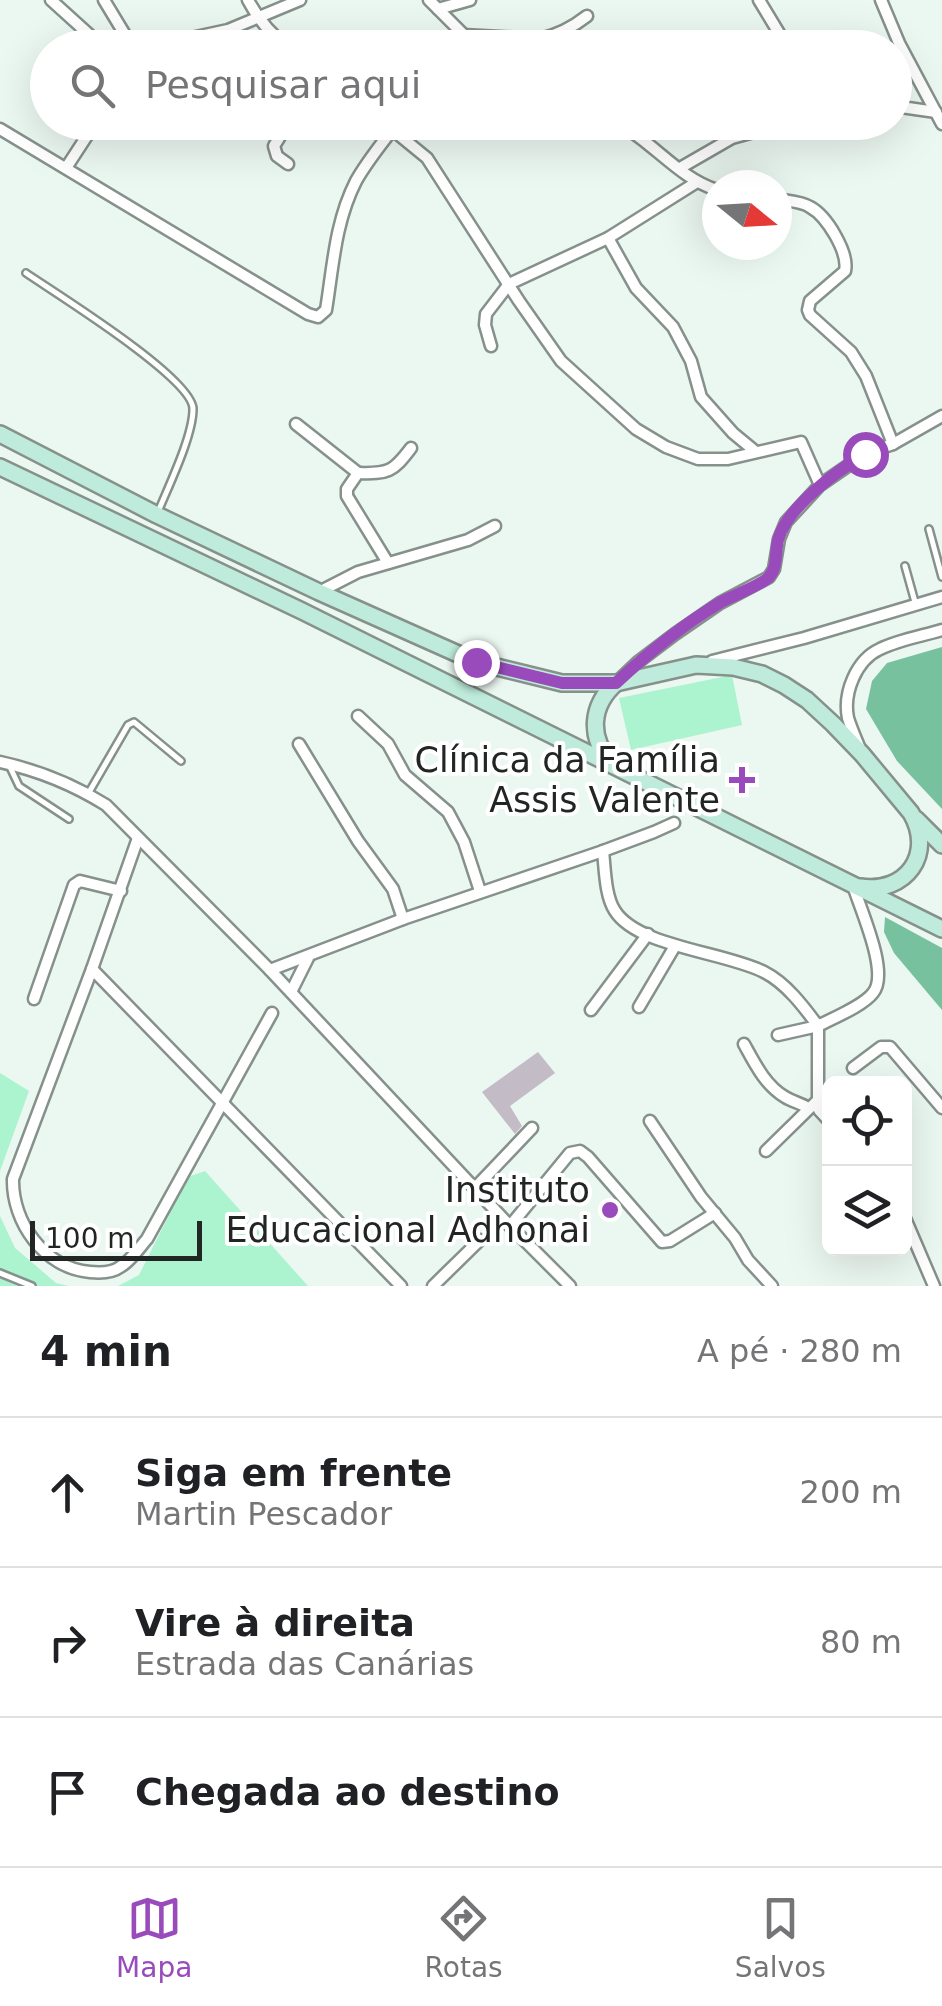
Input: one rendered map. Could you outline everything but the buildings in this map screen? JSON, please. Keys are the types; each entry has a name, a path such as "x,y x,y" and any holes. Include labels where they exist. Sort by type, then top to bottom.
{"main road":[{"path":"0,434 150,512 476,662 562,683 616,683 696,665 762,674 807,700 862,754 942,845"},
{"path":"0,467 614,764 686,804 942,929"},
{"path":"134,532 150,512"},
{"path":"614,764 599,746 594,723 600,700 616,683"},
{"path":"856,886 884,888 896,883 913,866 920,842 907,809"}],"street":[{"path":"51,0 84,30"},
{"path":"104,0 122,30"},
{"path":"248,0 271,30"},
{"path":"262,15 272,0"},
{"path":"228,30 300,0"},
{"path":"433,4 470,0"},
{"path":"759,0 777,30"},
{"path":"881,0 893,30"},
{"path":"433,4 459,30"},
{"path":"566,30 587,16"},
{"path":"912,68 942,124"},
{"path":"928,97 942,94"},
{"path":"912,109 936,112"},
{"path":"0,129 318,317 326,310 336,240 346,206 380,140"},
{"path":"66,168 84,140"},
{"path":"278,140 274,151 288,164"},
{"path":"405,140 427,158 561,361 636,429 666,447 698,459 728,459 801,442 820,485"},
{"path":"643,140 702,184"},
{"path":"680,168 729,140"},
{"path":"490,346 486,314 509,284 608,238 697,182"},
{"path":"792,202 810,206 824,219 846,256 845,271 810,301 808,310 851,352 866,376 893,444"},
{"path":"608,238 636,288 674,327 691,362 701,397 733,434 756,452"},
{"path":"616,683 638,662 720,603 769,578 778,538 786,522 820,485 865,454 893,444 942,416"},
{"path":"296,424 358,473 390,471 411,448"},
{"path":"358,473 346,496 388,563"},
{"path":"319,592 358,572 468,540 495,526"},
{"path":"696,665 942,597"},
{"path":"862,754 848,717 848,698 860,665 878,649 942,630"},
{"path":"358,716 388,744 405,775 448,812 464,842 480,891"},
{"path":"299,744 392,889 402,918"},
{"path":"5,764 44,775 106,806 270,970 570,1286"},
{"path":"270,970 402,918 603,851 674,823"},
{"path":"138,838 13,1179 12,1195 24,1228 48,1254 72,1269 98,1272 119,1268 147,1238 272,1012"},
{"path":"603,851 614,910 630,927 676,946 764,972 790,992 818,1026 813,1104 766,1150"},
{"path":"34,998 74,886 80,880 120,891"},
{"path":"778,1035 818,1026 877,989 878,962 856,886"},
{"path":"591,1010 648,934"},
{"path":"640,1007 676,946"},
{"path":"291,992 308,957"},
{"path":"92,968 400,1286"},
{"path":"744,1044 768,1082 785,1097 813,1104 822,1113"},
{"path":"853,1068 880,1047 890,1047 942,1108"},
{"path":"650,1120 748,1260 772,1286"},
{"path":"475,1188 532,1128"},
{"path":"510,1226 570,1153 576,1151 588,1157 662,1242 715,1213"},
{"path":"912,1235 934,1286"},
{"path":"433,1286 480,1240"}],"lane":[{"path":"26,273 108,327 172,377 189,396 193,406 189,428 150,512"},
{"path":"930,529 942,576"},
{"path":"905,566 916,604"},
{"path":"88,794 128,725 134,722 180,761"},
{"path":"5,764 18,786 69,819"},
{"path":"0,1273 32,1286"}],"green space":[{"path":"942,647 942,809 897,761 866,709 872,681 887,663"},
{"path":"732,675 742,725 631,750 619,698"},
{"path":"885,917 942,948 942,1010 894,953 884,932"},
{"path":"0,1073 29,1091 0,1171"},
{"path":"205,1171 308,1286 118,1286 139,1275 188,1177"},
{"path":"0,1216 15,1248 56,1283 69,1286 0,1286"}],"place":[{"name":"Clínica da Família Assis Valente","path":"742,780"},
{"name":"Instituto Educacional Adhonai","path":"610,1210"}],"route":[{"path":"476,662 562,683 616,683 638,662 720,603 769,578 778,538 786,522 820,485 865,454"}]}
